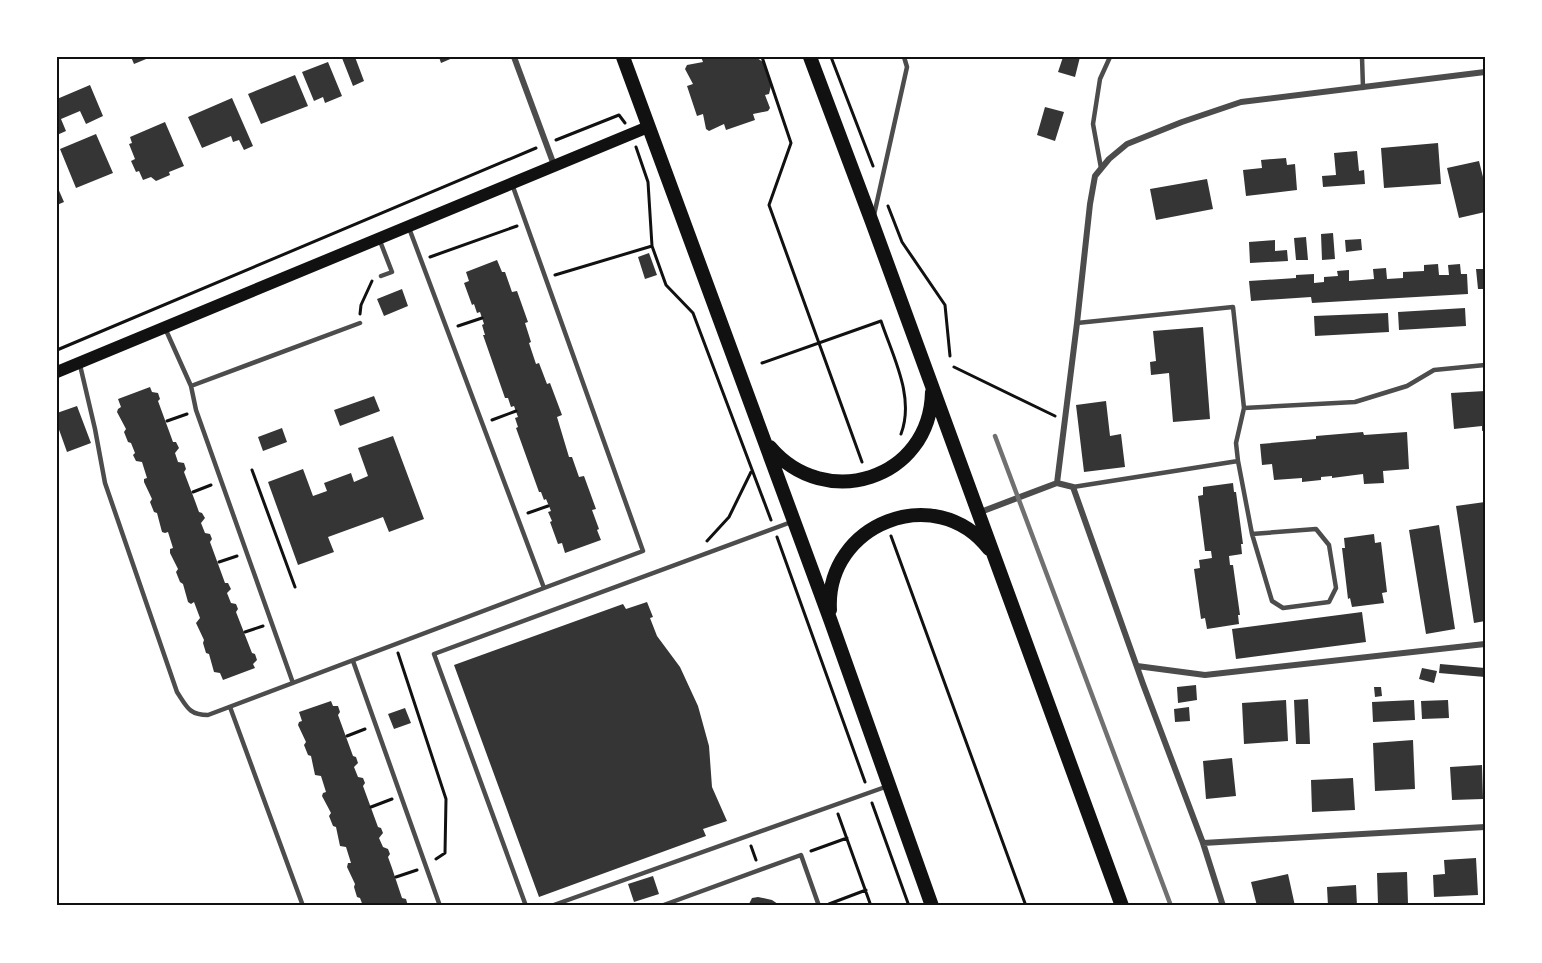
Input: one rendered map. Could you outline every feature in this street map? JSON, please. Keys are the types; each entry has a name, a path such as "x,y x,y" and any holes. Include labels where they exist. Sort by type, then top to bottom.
{"main road":[{"path":"623,57 795,521 932,906"},
{"path":"810,57 1122,906"},
{"path":"57,372 648,127"},
{"path":"764,438 781,459 809,476 839,483 869,478 896,464 917,442 929,414 932,385"},
{"path":"830,619 831,588 841,559 861,536 888,520 918,515 948,520 975,534 994,555"}],"street":[{"path":"514,57 554,165"},
{"path":"1057,483 1090,204 1095,176 1101,168 1127,144 1241,102 1485,72"},
{"path":"978,513 1057,483 1073,487 1203,843 1223,906"},
{"path":"1137,666 1205,675 1485,644"},
{"path":"1203,843 1485,827"}],"lane":[{"path":"872,222 907,67 904,57"},
{"path":"1101,168 1093,124 1101,79 1110,57"},
{"path":"1362,57 1363,88"},
{"path":"79,363 105,483 177,692 188,709 197,715 208,715 230,707 642,551 511,182"},
{"path":"408,225 544,588"},
{"path":"378,237 392,272 381,276"},
{"path":"1077,323 1233,307 1244,408 1236,443 1238,461 1252,534 1272,601 1283,609 1329,602 1336,588 1329,545 1316,529 1252,534"},
{"path":"191,386 360,323"},
{"path":"164,327 191,386 196,411 293,683"},
{"path":"1244,408 1355,402 1407,386 1434,370 1485,365"},
{"path":"1073,487 1238,461"},
{"path":"525,906 434,654 795,521"},
{"path":"353,661 440,906"},
{"path":"230,707 303,906"},
{"path":"551,906 890,785"},
{"path":"661,906 801,855 819,906"}],"path":[{"path":"762,57 791,143 769,205 862,462"},
{"path":"831,57 902,242 945,305 950,356"},
{"path":"421,260 525,223"},
{"path":"566,272 652,246"},
{"path":"360,323 361,305 372,281 381,276"},
{"path":"447,330 482,318"},
{"path":"762,363 881,321 906,401 906,416 897,441"},
{"path":"954,367 1065,420"},
{"path":"166,421 196,411"},
{"path":"482,424 516,411"},
{"path":"252,470 295,587"},
{"path":"703,545 729,518 752,470"},
{"path":"193,492 221,481"},
{"path":"518,517 549,506"},
{"path":"887,526 1026,906"},
{"path":"219,562 246,552"},
{"path":"245,632 271,623"},
{"path":"395,645 446,799 445,853 426,867 396,877"},
{"path":"347,736 375,725"},
{"path":"371,807 400,796"},
{"path":"834,804 871,906"},
{"path":"747,835 760,870"},
{"path":"801,855 847,838"},
{"path":"824,906 866,890"}],"building":[{"path":"131,57 151,57 134,64"},
{"path":"355,57 364,81 353,86 342,58"},
{"path":"439,57 455,57 441,63"},
{"path":"701,57 752,57 763,62 771,86 769,94 765,95 770,108 768,111 753,114 755,120 726,130 724,124 709,131 706,129 703,114 697,116 687,86 693,84 685,69 687,65 703,62"},
{"path":"1063,57 1080,57 1075,77 1058,72"},
{"path":"328,62 342,96 325,103 323,97 314,101 302,72"},
{"path":"295,75 308,106 261,124 248,94"},
{"path":"90,85 103,116 86,124 80,111 61,119 66,131 57,135 57,99"},
{"path":"232,98 253,146 244,150 239,140 233,142 231,136 202,148 188,117"},
{"path":"1045,107 1064,112 1055,141 1037,135"},
{"path":"165,122 184,166 156,181 151,177 143,180 131,161 135,159 129,144 132,143 130,137"},
{"path":"96,134 113,173 76,188 60,149"},
{"path":"1438,143 1441,184 1384,188 1381,148"},
{"path":"1357,151 1359,171 1364,170 1365,184 1323,187 1322,176 1336,175 1334,153"},
{"path":"1286,158 1287,165 1295,164 1297,190 1246,196 1243,170 1262,168 1261,160"},
{"path":"1479,161 1485,185 1485,212 1459,218 1447,168"},
{"path":"1207,179 1213,209 1156,220 1150,189"},
{"path":"57,186 64,202 57,205"},
{"path":"1333,233 1335,259 1322,260 1321,234"},
{"path":"1306,237 1308,260 1296,260 1294,238"},
{"path":"1361,239 1362,250 1346,252 1345,240"},
{"path":"1275,240 1275,251 1287,250 1288,261 1250,263 1249,242"},
{"path":"649,253 657,275 645,279 638,257"},
{"path":"497,260 502,272 505,272 512,292 517,291 528,322 525,323 536,364 539,363 547,384 550,383 562,415 557,417 569,457 572,457 579,477 584,476 596,509 592,510 601,540 565,553 562,543 558,544 550,522 552,521 548,512 551,511 546,499 544,500 539,492 516,428 518,427 515,418 518,417 514,406 511,407 508,398 505,398 483,335 485,335 482,325 484,324 480,312 477,313 474,304 472,305 464,283 469,281 466,272"},
{"path":"1438,264 1439,275 1449,275 1448,265 1460,264 1461,274 1467,274 1468,294 1312,303 1311,297 1251,301 1249,281 1296,278 1296,275 1314,274 1314,283 1324,282 1324,277 1338,276 1337,271 1349,270 1349,281 1374,279 1373,269 1386,268 1387,279 1403,278 1403,272 1424,271 1424,265"},
{"path":"1476,269 1485,269 1485,289 1478,289"},
{"path":"402,289 408,306 384,316 377,299"},
{"path":"1465,308 1466,326 1399,330 1398,312"},
{"path":"1388,313 1389,332 1315,336 1314,316"},
{"path":"1203,327 1210,419 1173,422 1169,373 1151,375 1150,362 1156,361 1153,331"},
{"path":"150,387 152,392 158,393 160,399 158,401 173,442 176,442 179,448 175,453 178,462 184,463 186,469 184,472 199,512 205,518 201,523 205,533 210,534 212,539 210,542 225,583 228,583 231,589 227,593 231,603 236,604 238,609 236,612 257,660 253,664 255,668 223,680 220,673 214,672 209,654 206,653 204,640 196,623 200,618 194,602 191,604 188,602 183,584 176,572 178,569 170,553 170,549 173,548 168,532 162,532 157,513 154,512 150,502 152,499 144,482 147,478 142,462 136,461 133,455 135,453 131,443 128,442 124,432 126,429 117,412 121,407 118,399"},
{"path":"1485,391 1485,430 1482,431 1482,426 1454,429 1451,393"},
{"path":"374,396 380,411 340,426 334,410"},
{"path":"1106,401 1110,436 1121,434 1125,467 1084,472 1076,405"},
{"path":"77,406 91,443 67,452 57,424 57,413"},
{"path":"282,428 287,442 263,451 258,437"},
{"path":"1363,432 1364,435 1407,432 1409,469 1383,471 1384,483 1364,484 1363,474 1321,477 1321,480 1302,482 1302,478 1274,480 1272,464 1262,465 1260,444"},
{"path":"393,436 424,519 389,532 383,517 328,537 334,552 298,565 268,482 303,469 313,496 327,491 324,483 351,473 354,482 368,476 358,448"},
{"path":"1233,483 1243,544 1241,544 1242,554 1229,556 1230,565 1233,565 1240,615 1238,615 1239,624 1207,629 1205,618 1201,619 1194,569 1200,568 1199,560 1212,558 1211,551 1205,551 1198,496 1203,495 1203,487"},
{"path":"1485,502 1485,621 1474,623 1456,506"},
{"path":"1439,525 1455,629 1426,634 1409,530"},
{"path":"1374,534 1375,543 1381,542 1387,592 1382,593 1384,603 1352,607 1350,598 1348,599 1342,548 1345,548 1344,538"},
{"path":"647,602 657,636 680,667 698,706 709,746 712,787 727,821 703,829 706,836 539,897 454,665 623,604 626,609"},
{"path":"1362,612 1366,642 1236,659 1232,629"},
{"path":"1440,664 1485,668 1485,677 1439,673"},
{"path":"1422,668 1437,671 1434,683 1419,679"},
{"path":"1196,685 1197,700 1178,703 1177,687"},
{"path":"1374,687 1381,687 1382,696 1375,697"},
{"path":"1308,699 1310,744 1296,744 1294,700"},
{"path":"1286,700 1288,741 1244,744 1242,703"},
{"path":"1414,700 1415,720 1373,722 1372,702"},
{"path":"1448,700 1449,718 1422,719 1421,701"},
{"path":"331,701 333,706 338,706 340,712 338,715 353,756 356,757 358,763 354,767 358,777 363,778 365,783 363,786 378,827 383,833 379,838 383,847 388,849 390,854 388,857 402,898 406,899 408,906 363,906 360,898 357,897 355,884 347,867 348,863 351,863 346,847 340,846 336,827 333,826 329,816 331,813 322,796 326,792 321,776 315,775 311,756 308,755 304,745 306,742 298,725 302,721 299,712"},
{"path":"1189,707 1190,721 1175,722 1174,709"},
{"path":"405,708 411,723 394,729 388,714"},
{"path":"1413,740 1415,789 1375,791 1373,743"},
{"path":"1232,758 1236,796 1206,799 1203,761"},
{"path":"1482,765 1483,799 1452,800 1450,767"},
{"path":"1353,778 1355,810 1312,812 1311,780"},
{"path":"1476,858 1478,895 1434,897 1433,875 1445,874 1444,860"},
{"path":"1407,872 1408,904 1378,905 1377,873"},
{"path":"1288,874 1295,906 1257,906 1251,882"},
{"path":"653,876 659,894 634,902 628,884"},
{"path":"1356,885 1357,906 1328,906 1327,887"},
{"path":"752,898 772,900 781,906 748,906"}],"railway":[{"path":"995,436 1171,906"}]}
